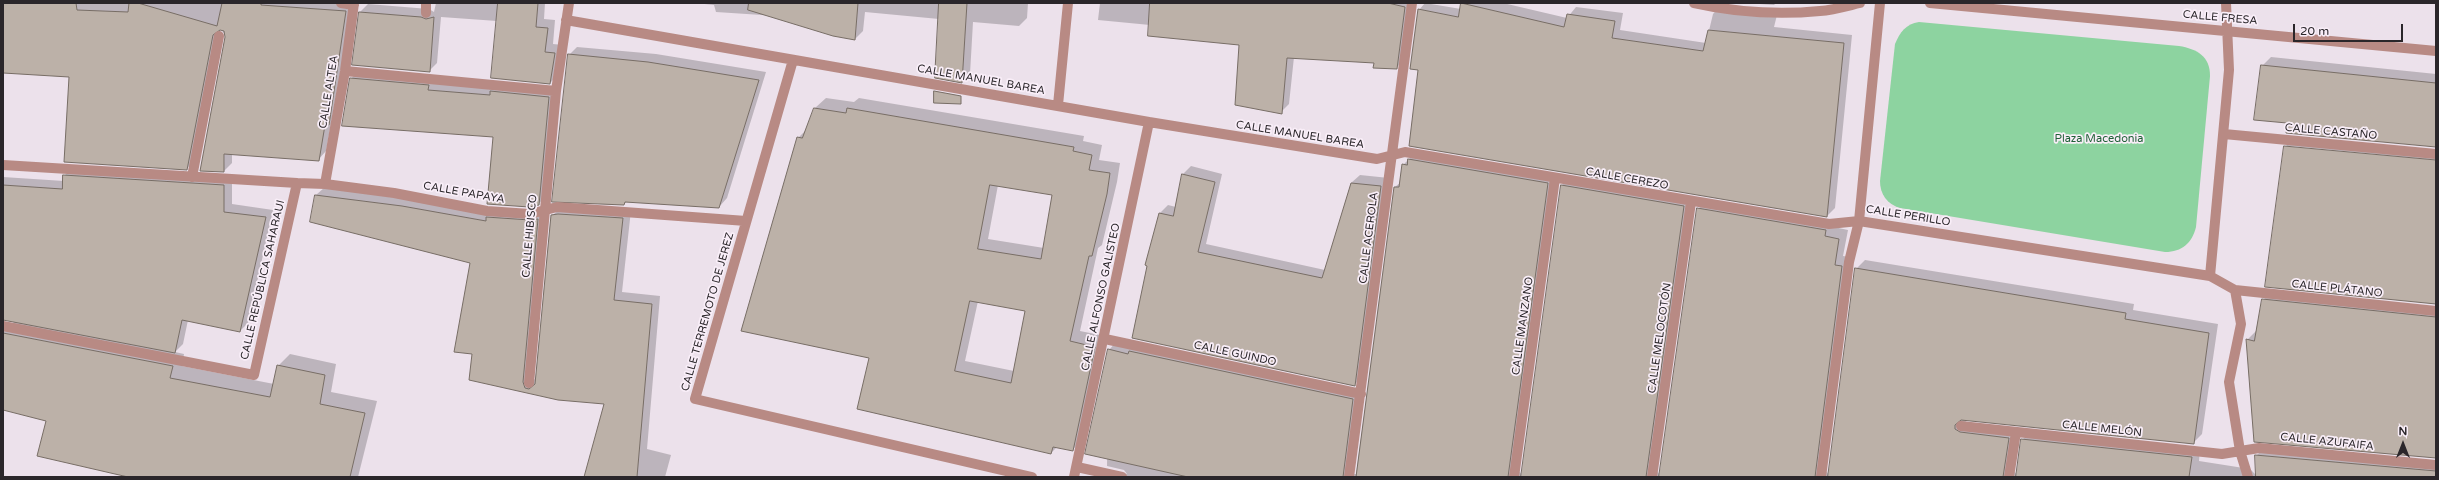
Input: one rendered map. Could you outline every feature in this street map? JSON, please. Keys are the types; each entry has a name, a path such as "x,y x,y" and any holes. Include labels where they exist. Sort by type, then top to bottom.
{"street":[{"path":"341,3 354,4"},
{"name":"CALLE HIBISCO","path":"529,383 556,91 569,3"},
{"path":"1058,105 1068,3"},
{"name":"CALLE ACEROLA","path":"1349,477 1412,3"},
{"path":"1694,3 1716,8 1771,13 1808,7 1820,11 1860,3"},
{"path":"1859,221 1880,3"},
{"name":"CALLE FRESA","path":"1930,3 2436,51"},
{"path":"2226,3 2229,70 2210,276 2235,290 2241,324 2229,382 2240,451 2248,477"},
{"name":"CALLE ALTEA","path":"325,184 345,71 354,4"},
{"name":"CALLE MANUEL BAREA","path":"566,20 1149,122 1377,159 1392,156"},
{"path":"192,176 218,36"},
{"name":"CALLE TERREMOTO DE JEREZ","path":"793,60 695,399 1032,477"},
{"path":"345,71 556,91"},
{"name":"CALLE ALFONSO GALISTEO","path":"1075,472 1105,339 1149,122"},
{"name":"CALLE CASTAÑO","path":"2224,134 2436,154"},
{"name":"CALLE CEREZO","path":"1392,156 1405,152 1691,202 1829,224 1859,221"},
{"path":"3,165 297,183"},
{"name":"CALLE MANZANO","path":"1514,477 1555,178"},
{"name":"CALLE PAPAYA","path":"297,183 325,184 394,193 487,211 530,214 557,207 746,221"},
{"name":"CALLE REPÚBLICA SAHARAUI","path":"3,326 254,375 297,183"},
{"name":"CALLE MELOCOTÓN","path":"1652,477 1691,202"},
{"name":"CALLE PERILLO","path":"1821,477 1849,262 1859,221 2210,276"},
{"name":"CALLE PLÁTANO","path":"2235,290 2436,311"},
{"name":"CALLE GUINDO","path":"1105,339 1361,394"},
{"name":"CALLE MELÓN","path":"1961,426 2222,454 2240,451"},
{"path":"2010,477 2016,432"},
{"name":"CALLE AZUFAIFA","path":"2240,451 2259,448 2436,465"},
{"path":"1075,472 1122,477"}],"green space":[{"name":"Plaza Macedonia","path":"1919,22 2179,46 2191,49 2201,55 2208,63 2210,76 2196,227 2189,242 2181,248 2171,252 2165,252 1900,208 1891,204 1885,198 1881,190 1880,181 1895,44 1904,29 1914,23"}],"building":[{"path":"3,3 76,3 77,10 128,12 129,3 138,3 217,26 222,3 261,3 261,5 346,11 329,125 325,125 319,161 224,154 224,172 200,171 225,37 224,31 220,30 213,35 187,170 64,162 69,77 3,73"},
{"path":"498,3 538,3 536,27 548,28 545,52 555,53 550,84 491,78"},
{"path":"749,3 858,3 855,40 833,36 748,10"},
{"path":"939,3 967,3 962,83 935,78"},
{"path":"1150,3 1388,3 1405,7 1397,69 1373,68 1374,63 1287,58 1282,114 1235,105 1239,45 1148,36"},
{"path":"1461,3 1564,27 1567,14 1615,21 1612,38 1703,51 1708,30 1844,43 1827,217 1409,146 1418,70 1410,69 1418,9 1458,17"},
{"path":"359,12 421,17 426,19 434,17 430,72 352,65"},
{"path":"568,54 648,62 759,80 719,208 625,202 624,205 552,202"},
{"path":"2261,65 2436,83 2436,147 2286,133 2287,123 2254,120"},
{"path":"350,78 429,85 428,90 490,95 490,91 549,97 539,205 529,207 487,204 493,137 342,126"},
{"path":"934,91 961,96 961,104 934,103"},
{"path":"814,108 846,113 847,108 1074,147 1073,151 1092,155 1089,170 1110,173 1107,194 1092,256 1089,256 1070,341 1095,347 1073,451 1053,447 1051,454 857,409 869,358 741,331 797,137 802,138","holes":["990,185 1052,195 1041,259 978,249","970,301 1025,311 1011,383 955,371"]},
{"path":"2284,146 2436,160 2436,304 2265,287"},
{"path":"1408,159 1548,183 1508,477 1356,477 1394,187 1399,187 1402,164 1407,165"},
{"path":"1182,174 1215,182 1198,252 1322,278 1351,183 1381,186 1355,386 1132,338 1147,266 1145,265 1159,213 1173,216"},
{"path":"63,175 224,185 224,212 266,217 240,332 182,320 175,353 3,320 3,185 62,189"},
{"path":"1561,185 1684,206 1646,477 1521,477"},
{"path":"315,195 402,206 486,221 486,217 530,220 538,219 523,382 525,388 529,389 535,384 551,215 558,214 623,218 614,300 652,304 637,477 584,477 604,404 558,400 469,380 472,354 454,352 470,263 310,222"},
{"path":"1697,208 1826,230 1825,236 1839,239 1835,265 1842,266 1815,477 1659,477"},
{"path":"1855,268 2126,313 2125,319 2209,333 2194,444 1961,420 1955,425 1955,429 1960,432 2009,438 2003,477 1828,477"},
{"path":"2262,299 2436,317 2436,458 2254,442 2246,339 2254,341"},
{"path":"3,333 173,366 170,378 270,397 277,365 325,375 320,404 365,413 350,477 128,477 37,456 46,421 3,410"},
{"path":"1108,349 1128,354 1129,351 1353,399 1343,477 1188,477 1085,454"},
{"path":"2021,439 2192,457 2189,477 2016,477"},
{"path":"2255,455 2436,471 2436,477 2256,477"}]}
